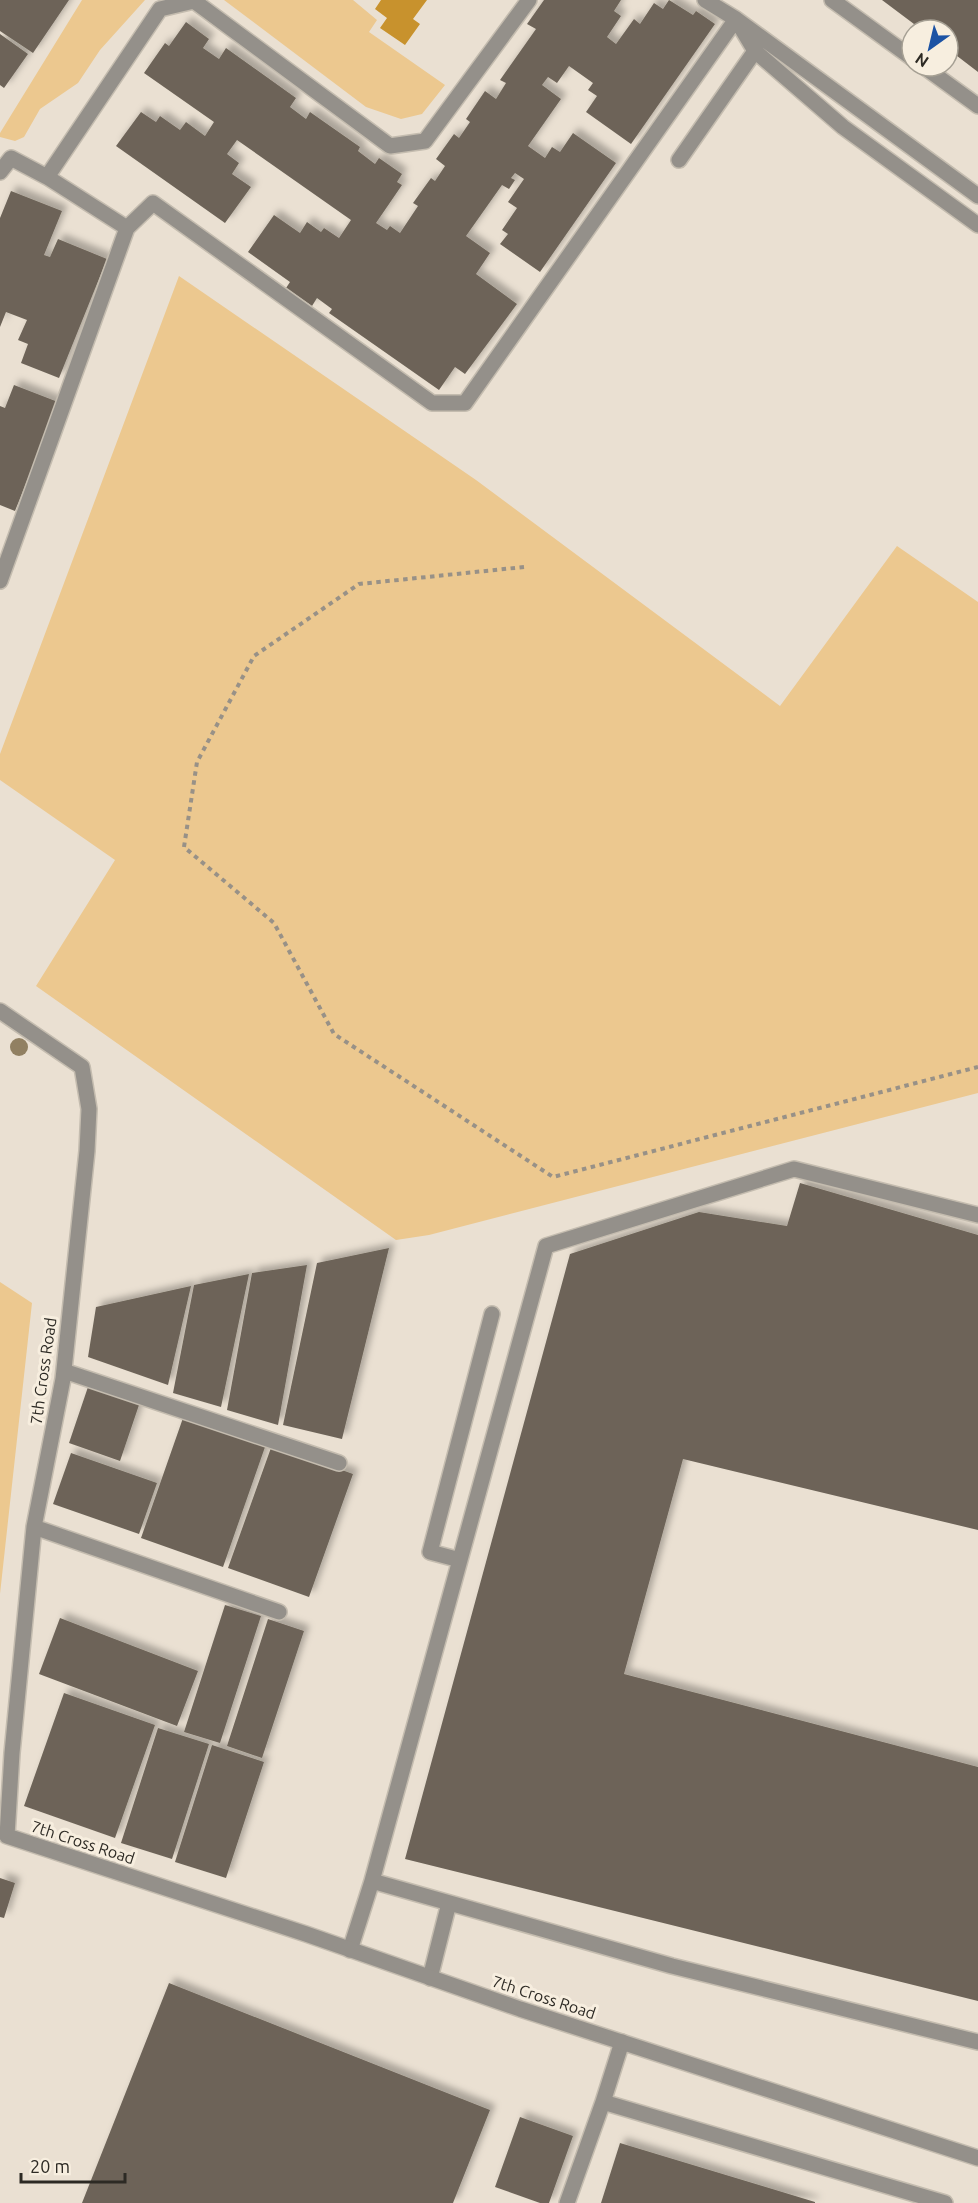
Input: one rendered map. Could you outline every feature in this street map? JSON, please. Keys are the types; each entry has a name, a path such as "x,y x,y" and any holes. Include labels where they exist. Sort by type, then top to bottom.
{"street":[{"path":"47,177 160,9 194,1 390,146 425,141 529,0"},
{"path":"705,0 736,19 978,196"},
{"path":"832,0 900,49"},
{"path":"736,19 755,51 843,127 978,225"},
{"path":"0,581 127,228 153,202 432,403 465,403 736,19"},
{"path":"679,160 755,51"},
{"path":"940,78 978,106"},
{"path":"0,172 11,158 47,177 127,228"},
{"name":"7th Cross Road","path":"0,1011 82,1066 89,1109 87,1151 64,1371 34,1527 4,1836 978,2158"},
{"path":"350,1950 372,1881 546,1246 794,1169 978,1215"},
{"path":"460,1560 430,1552 492,1314"},
{"path":"64,1371 339,1463"},
{"path":"34,1527 279,1612"},
{"path":"372,1881 672,1966 978,2042"},
{"path":"430,1978 449,1903"},
{"path":"567,2203 622,2042"},
{"path":"603,2102 945,2203"}],"path":[{"path":"524,567 359,584 254,656 197,762 184,847 274,922 334,1034 553,1177 978,1067"}],"shaded area":[{"path":"82,0 145,0 100,50 78,83 40,109 24,137 15,141 0,137 0,133"},
{"path":"224,0 353,0 377,20 369,32 445,85 422,114 401,119 366,107"},
{"path":"381,0 427,0 413,19 420,24 405,45 380,28 387,18 375,9"},
{"path":"179,276 476,480 780,706 897,546 978,602 978,1093 429,1235 396,1240 36,986 115,860 0,780 0,754"},
{"path":"0,1282 32,1303 0,1594"}],"building":[{"path":"0,0 69,0 33,53 0,31"},
{"path":"544,0 621,0 614,11 621,16 607,37 616,44 634,19 640,24 654,3 663,9 669,0 693,15 696,11 715,24 631,144 586,112 597,96 588,90 593,83 569,66 557,83 548,77 542,85 561,99 528,146 545,158 552,147 560,152 573,133 616,163 540,272 500,244 508,234 502,230 517,208 508,202 524,179 515,173 511,178 515,180 509,189 502,185 466,236 490,253 476,274 517,304 465,374 455,367 439,390 329,313 332,309 317,298 312,306 286,288 290,282 248,252 274,215 300,233 307,222 321,232 324,228 339,238 351,220 237,140 227,154 239,163 232,174 251,187 225,223 116,146 141,112 156,122 160,116 180,130 186,122 205,136 214,122 144,73 165,43 169,46 186,22 209,39 203,48 219,59 226,48 296,98 290,107 306,119 310,112 360,147 358,151 375,164 379,158 402,174 397,182 402,185 376,223 387,230 390,226 400,233 418,206 413,203 431,178 435,181 445,166 436,159 454,134 459,138 470,122 466,119 485,91 496,99 506,83 500,80 536,29 527,24"},
{"path":"882,0 978,0 978,72 960,58 960,18 906,18"},
{"path":"0,34 28,54 4,88 0,85"},
{"path":"11,191 62,211 44,255 50,257 58,239 107,259 59,378 21,363 28,344 18,340 27,320 6,312 0,327 0,218"},
{"path":"14,385 58,402 15,511 0,505 0,406 5,408"},
{"path":"800,1183 978,1235 978,1530 683,1459 624,1674 978,1767 978,2001 405,1859 570,1254 699,1212 787,1226"},
{"path":"389,1248 342,1439 283,1425 317,1263"},
{"path":"307,1265 278,1425 227,1410 252,1273"},
{"path":"249,1274 221,1407 173,1393 194,1285"},
{"path":"191,1286 168,1385 88,1357 96,1307"},
{"path":"89,1384 140,1402 120,1461 69,1443"},
{"path":"183,1418 265,1447 223,1567 141,1538"},
{"path":"272,1445 353,1474 309,1597 228,1568"},
{"path":"71,1453 157,1483 139,1534 53,1504"},
{"path":"225,1605 261,1616 220,1743 184,1732"},
{"path":"60,1618 198,1671 177,1726 39,1674"},
{"path":"268,1619 304,1631 262,1758 227,1746"},
{"path":"64,1693 155,1725 115,1838 24,1806"},
{"path":"158,1728 209,1744 172,1859 121,1843"},
{"path":"212,1745 264,1762 226,1878 175,1862"},
{"path":"0,1878 15,1883 4,1918 0,1917"},
{"path":"169,1983 490,2110 453,2203 82,2203"},
{"path":"520,2117 573,2136 549,2203 540,2203 495,2187"},
{"path":"620,2143 815,2202 815,2203 601,2203"}]}
